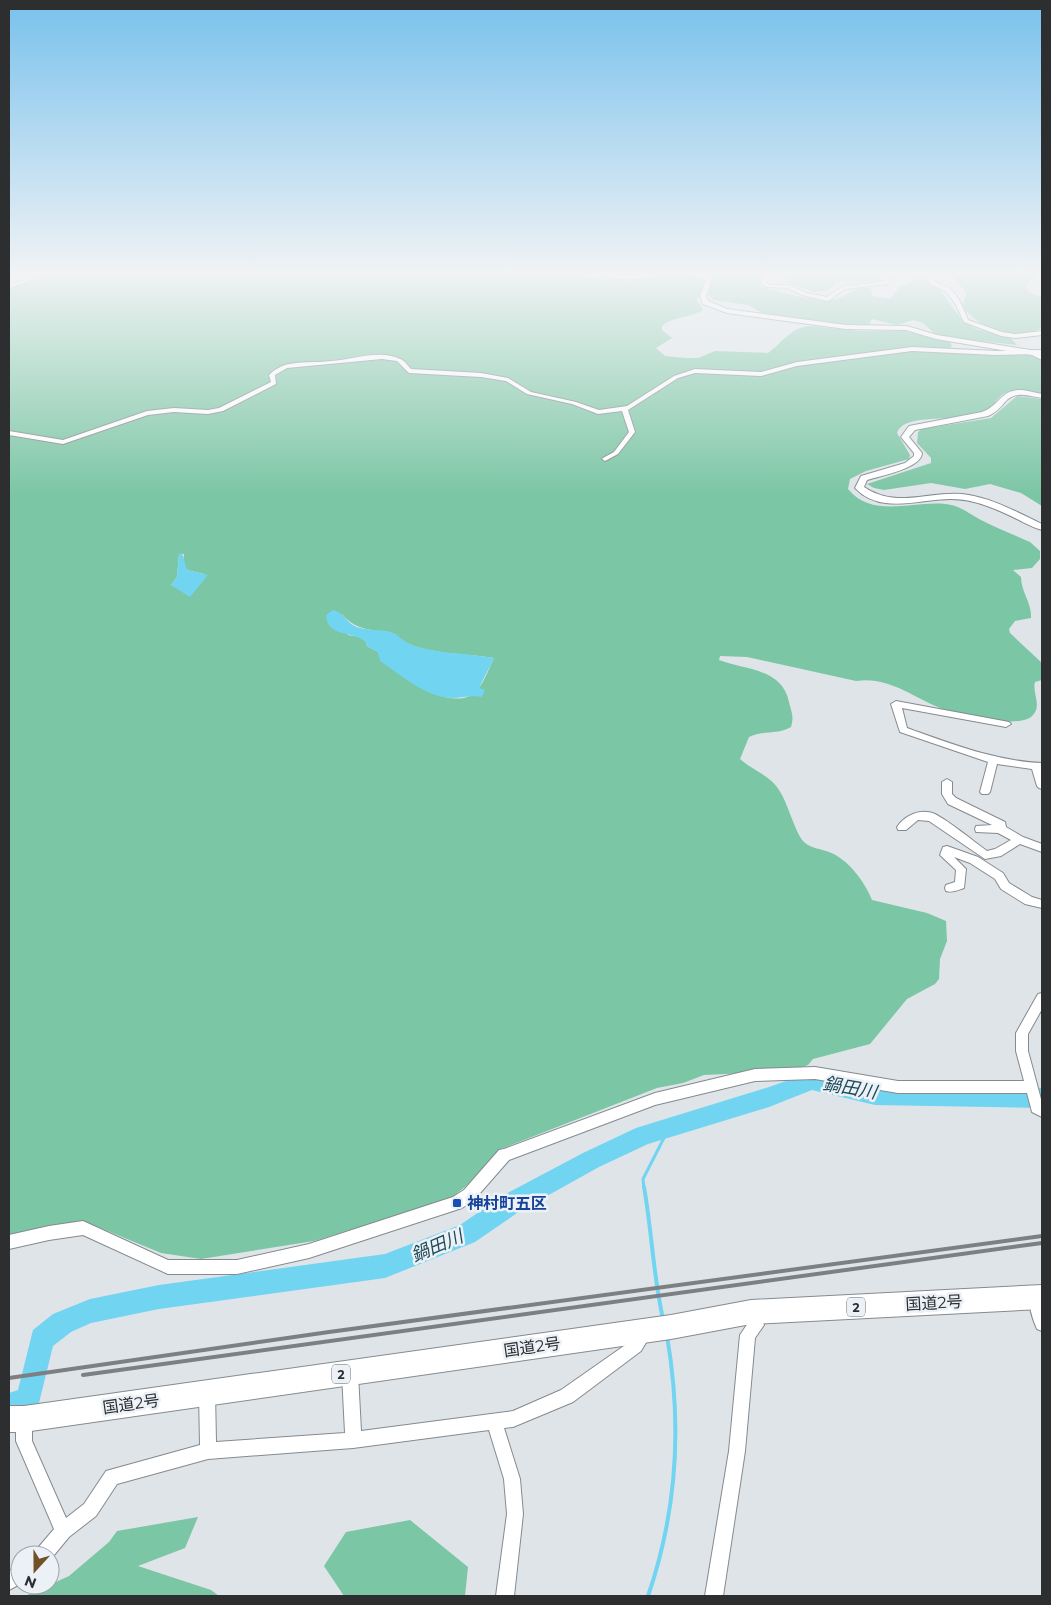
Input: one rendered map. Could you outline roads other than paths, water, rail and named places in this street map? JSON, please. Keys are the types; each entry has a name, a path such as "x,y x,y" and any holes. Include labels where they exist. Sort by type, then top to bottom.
{"highway":[{"name":"国道2号","path":"14,1421 658,1329 752,1312 1039,1297"}],"street":[{"path":"993,346 1034,353 1042,358"},
{"path":"9,433 63,442 147,413 174,410 215,411 274,383 272,375 278,370 302,365 332,363 370,357 399,360 409,372 481,375 508,380 529,393 574,403 590,411 625,410 676,377 695,371 761,374 797,364 912,349 1034,353 1042,351"},
{"path":"1042,396 1021,392 1010,393 995,410 984,415 912,428 905,437 918,453 918,457 908,465 864,478 859,488 873,497 889,502 961,497 975,499 1042,527"},
{"path":"605,460 616,453 632,432 625,410"},
{"path":"1006,724 962,718 937,711 896,704 901,711 900,724 903,730 994,759 1039,766 1042,786"},
{"path":"984,792 994,759"},
{"path":"947,782 947,794 952,801 1001,825 1000,829"},
{"path":"902,827 916,816 930,817 985,855"},
{"path":"980,829 1000,829 1019,840 1042,848"},
{"path":"974,860 985,855 998,853 1019,840"},
{"path":"950,888 960,885 961,869 945,855 947,850 974,860 999,876 1005,886 1029,901 1042,904"},
{"path":"1040,1110 1031,1088 1022,1051 1022,1033 1038,1013 1042,998"},
{"path":"9,1242 83,1228 168,1267 237,1267 309,1251 457,1203 469,1196 504,1156 591,1121 692,1089 755,1075 815,1073 898,1087 1031,1088"},
{"path":"1039,1297 1042,1324"},
{"path":"714,1596 737,1451 748,1335 756,1325 752,1312"},
{"path":"52,1545 63,1531 90,1510 112,1477 208,1451 353,1440 512,1419 567,1396 658,1329"},
{"path":"350,1373 353,1440"},
{"path":"207,1393 208,1451"},
{"path":"14,1421 63,1531"},
{"path":"494,1421 512,1479 516,1514 505,1596"}],"water":[{"path":"182,553 187,570 208,575 190,597 171,585 177,577 179,554"},
{"path":"333,610 340,613 357,627 391,632 414,646 434,651 494,658 479,688 485,690 482,697 442,697 423,690 380,661 378,652 367,646 366,642 361,638 342,633 331,627 327,622 326,615"}],"waterway":[{"name":"鍋田川","path":"9,1406 29,1398 42,1339 62,1323 90,1311 159,1297 385,1266 467,1234 512,1203 591,1160 644,1135 769,1097 812,1081 875,1095 1042,1098"},
{"path":"644,1188 643,1179 669,1128"},
{"path":"644,1187 663,1319"},
{"path":"648,1596 665,1532 671,1500 674,1467 674,1402 667,1336"}],"railway":[{"path":"9,1378 329,1332 1042,1236"},
{"path":"83,1375 1042,1243"}],"place":[{"name":"神村町五区","path":"457,1203"}]}
